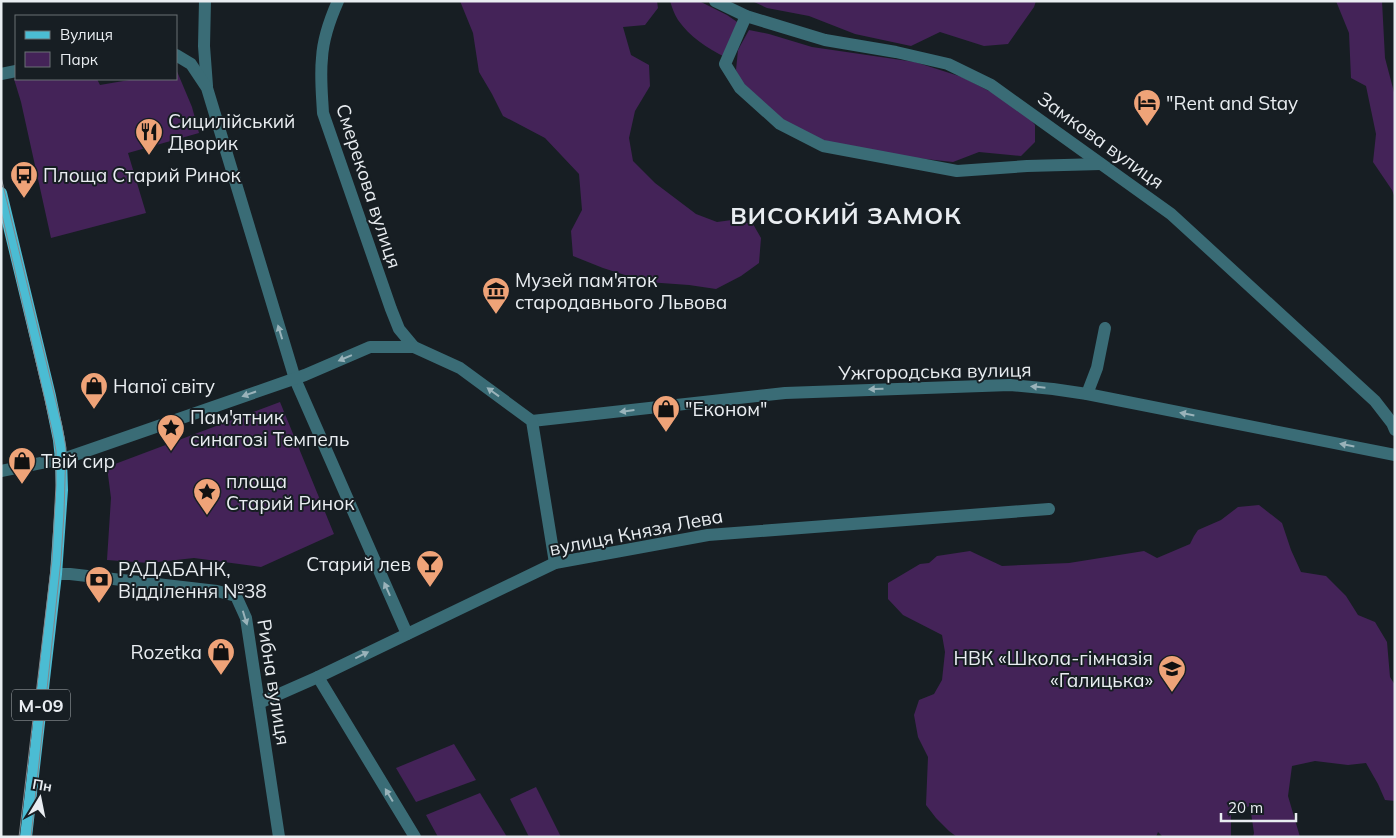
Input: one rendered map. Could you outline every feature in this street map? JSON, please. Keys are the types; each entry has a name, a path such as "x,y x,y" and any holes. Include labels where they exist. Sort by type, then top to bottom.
{"main road":[{"name":"М-09","path":"1,193 50,396 61,459 62,490 56,574 26,837"}],"street":[{"path":"205,1 204,46 207,88 295,378 407,634"},
{"name":"Смерекова вулиця","path":"338,1 327,30 322,56 323,113 391,309 399,329 414,347"},
{"name":"Замкова вулиця","path":"715,1 746,16 824,40 896,52 948,64 991,85 1171,214 1375,401 1392,423 1395,430"},
{"path":"746,16 726,64 740,88 780,124 823,146 957,171 1027,166 1102,164"},
{"path":"178,55 191,64 207,88"},
{"path":"1,74 15,71"},
{"path":"1087,394 1097,368 1106,328"},
{"path":"1,471 61,459 295,378 370,347 414,347 460,368 532,421 555,563"},
{"name":"Ужгородська вулиця","path":"532,421 785,393 1010,384 1087,394 1395,455"},
{"name":"вулиця Князя Лева","path":"258,703 318,677 555,563 708,535 1049,509"},
{"name":"Рибна вулиця","path":"56,574 217,591 236,596 246,618 279,837"},
{"path":"318,677 415,837"}],"green space":[{"path":"460,1 657,1 658,8 645,25 623,27 631,55 649,65 650,86 635,111 629,138 633,161 655,183 696,214 717,222 732,220 753,224 761,238 759,263 741,276 716,289 647,282 573,256 571,231 582,210 579,174 545,138 503,116 479,72 473,33"},
{"path":"670,1 699,1 740,24 725,57 693,37 682,26"},
{"path":"752,1 1036,1 1034,7 1008,44 984,46 940,32 911,46 855,34 809,16 767,8"},
{"path":"1336,1 1382,1 1385,58 1395,96 1395,198 1392,190 1373,162 1376,134 1366,86 1351,78 1349,33"},
{"path":"749,30 812,47 915,62 962,77 1020,107 1035,125 1035,142 1021,156 979,152 953,162 898,156 825,141 783,122 744,87 736,70 738,50"},
{"path":"178,74 192,107 199,133 128,153 146,213 51,238 21,102 14,79 98,80 100,85 129,80 178,80"},
{"path":"280,402 334,534 261,567 194,558 149,563 107,560 111,498 107,467"},
{"name":"НВК «Школа-гімназія «Галицька»","path":"1259,505 1282,523 1301,572 1326,576 1346,596 1358,615 1375,622 1387,642 1390,677 1395,685 1395,801 1385,800 1366,763 1348,765 1315,761 1292,766 1288,796 1300,837 1253,837 1250,806 1231,812 1231,837 1163,837 1158,832 1156,837 957,837 949,831 926,805 928,757 918,737 914,715 919,700 934,694 942,680 945,652 942,635 903,615 888,599 888,583 920,564 929,563 937,556 970,551 1002,566 1069,563 1144,551 1157,558 1190,544 1198,530 1221,520 1238,507"},
{"path":"454,744 476,780 416,802 396,768"},
{"path":"536,787 561,837 529,837 510,799"},
{"path":"480,793 507,837 438,837 426,815"}],"tram line":[{"path":"1,177 66,448 61,560 31,837"},
{"path":"1,211 56,451 52,560 19,837"}],"place":[{"name":"\"Rent and Stay","path":"1147,127"},
{"name":"Сицилійський Дворик","path":"149,156"},
{"name":"Площа Старий Ринок","path":"24,199"},
{"name":"Музей пам'яток стародавнього Львова","path":"496,315"},
{"name":"Напої світу","path":"94,410"},
{"name":"\"Економ\"","path":"666,433"},
{"name":"Пам'ятник синагозі Темпель","path":"171,452"},
{"name":"Твій сир","path":"22,485"},
{"name":"площа Старий Ринок","path":"207,516"},
{"name":"Старий лев","path":"430,588"},
{"name":"РАДАБАНК, Відділення №38","path":"99,604"},
{"name":"Rozetka","path":"221,676"},
{"name":"НВК «Школа-гімназія «Галицька»","path":"1172,693"}],"district":[{"name":"ВИСОКИЙ ЗАМОК","path":"846,215"}]}
